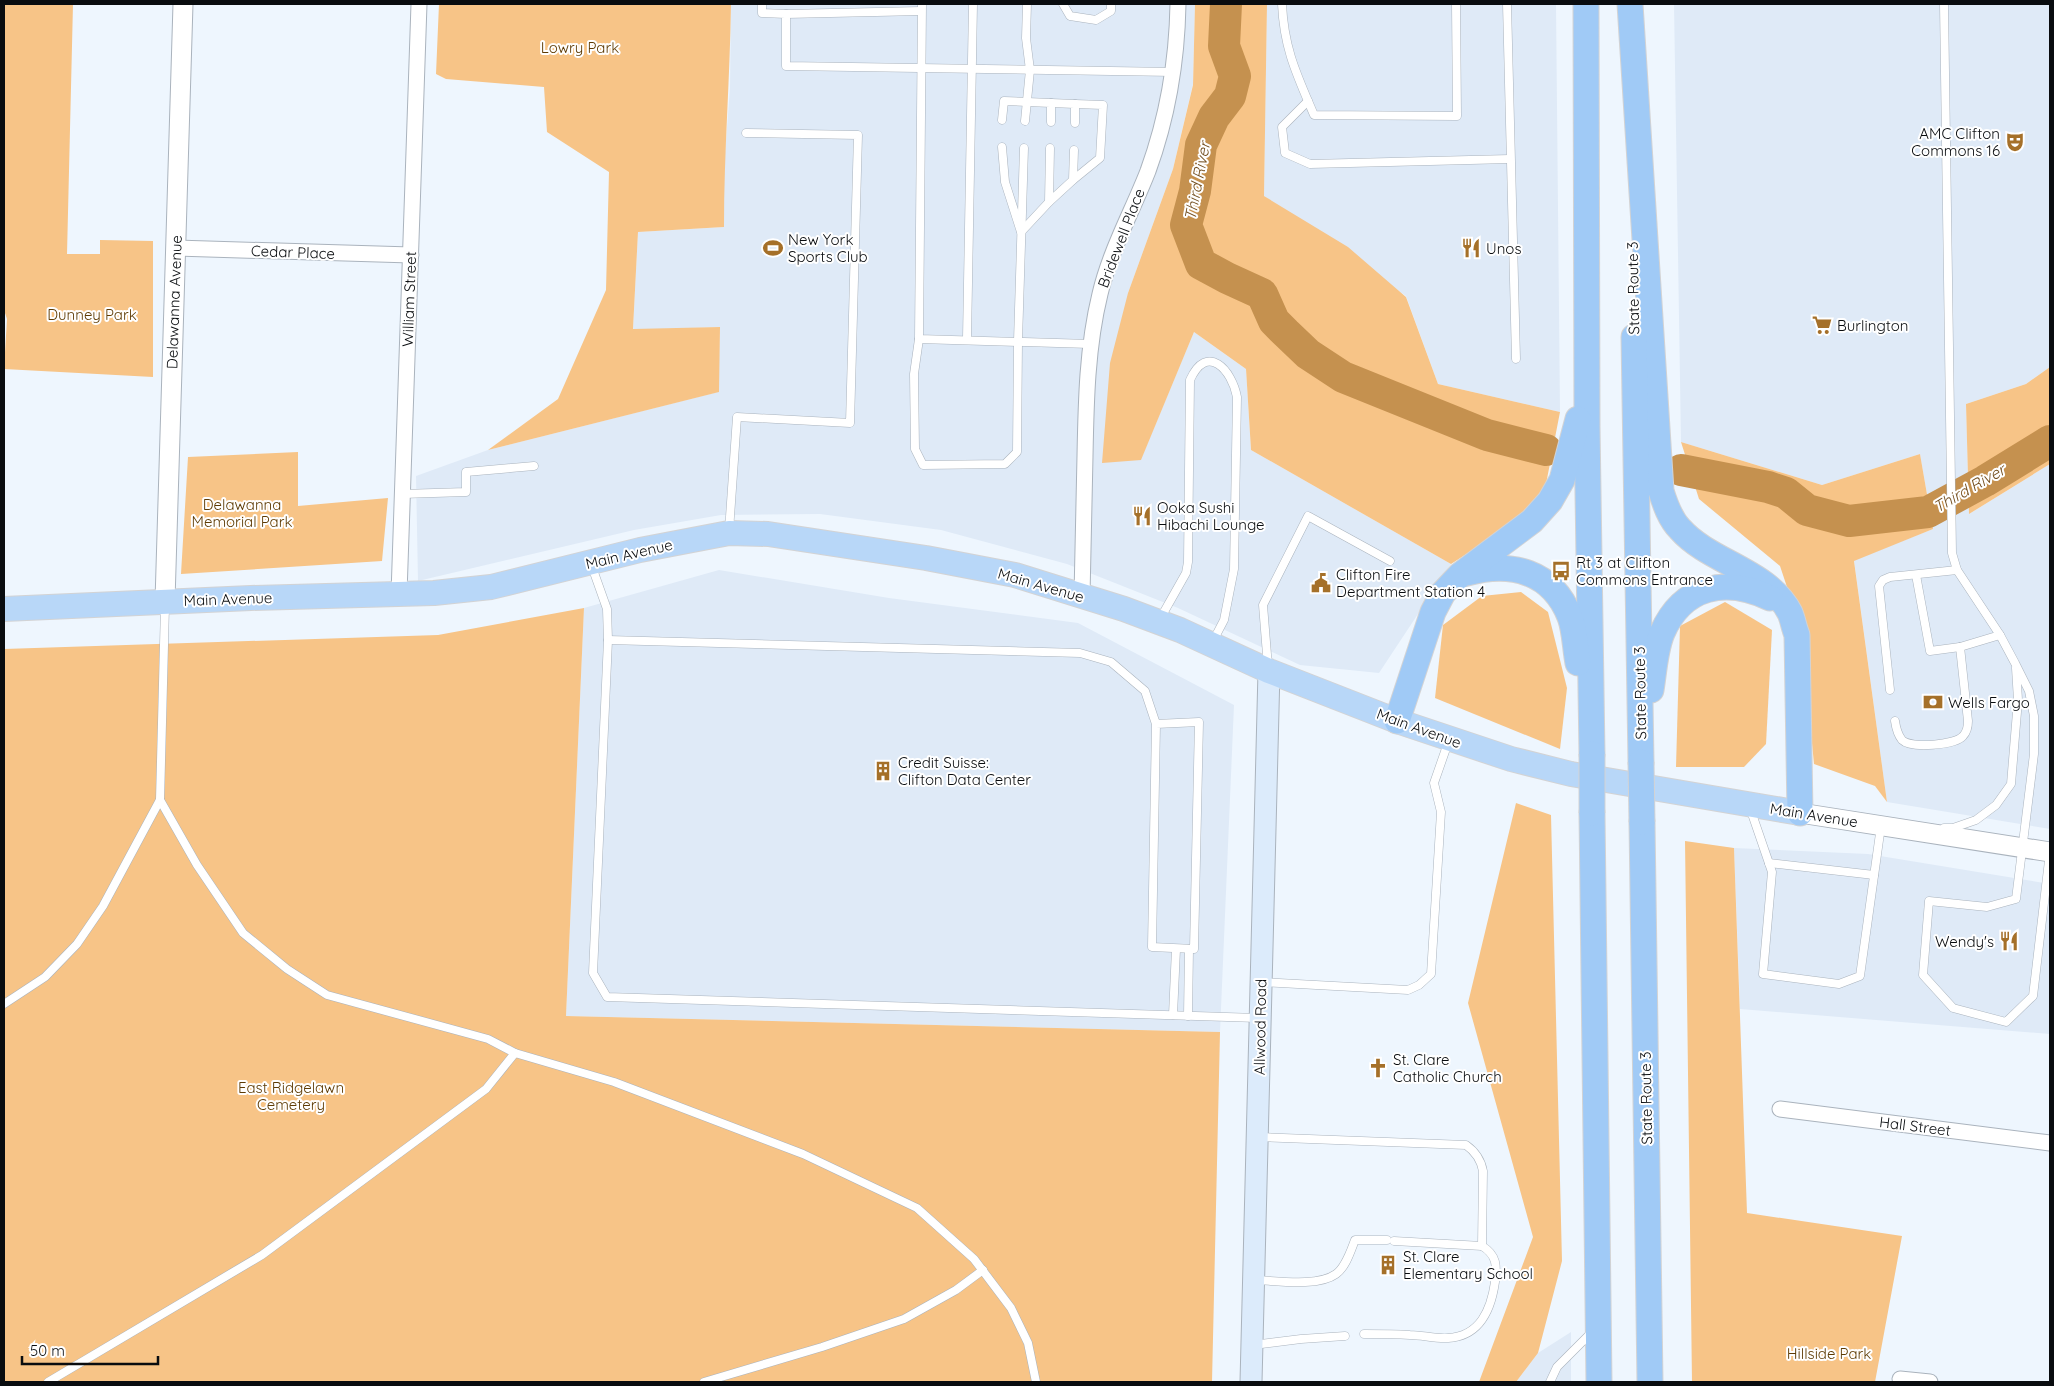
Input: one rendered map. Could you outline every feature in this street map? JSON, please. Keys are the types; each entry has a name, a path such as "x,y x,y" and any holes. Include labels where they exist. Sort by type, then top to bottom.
{"highway":[{"path":"1586,4 1587,380 1599,1382"},
{"path":"1629,4 1661,491 1678,528 1688,538 1744,571 1772,591 1790,613 1796,635 1800,813"},
{"name":"State Route 3","path":"1629,4 1650,1382"},
{"path":"1397,721 1433,612 1443,593 1460,575 1532,521 1550,501 1562,480 1587,380"},
{"path":"1460,575 1499,567 1522,570 1544,580 1561,597 1571,618 1592,754"},
{"path":"1641,762 1653,677 1662,634 1674,613 1688,598 1705,589 1727,586 1753,590 1772,599 1790,613"}],"main road":[{"name":"Main Avenue","path":"4,609 165,601 434,593 491,587 640,550 729,533 777,535 926,558 1015,575 1124,609 1159,622 1269,671 1397,721 1449,740 1511,759 1571,774 1800,813"},
{"name":"Allwood Road","path":"1251,1382 1269,671"}],"street":[{"name":"Delawanna Avenue","path":"165,601 183,4"},
{"name":"William Street","path":"399,594 419,4"},
{"name":"Bridewell Place","path":"1082,596 1086,420 1090,344 1100,294 1114,248 1148,171 1165,118 1174,72 1178,4"},
{"name":"Cedar Place","path":"176,248 411,255"},
{"name":"Main Avenue","path":"1800,813 2050,852"},
{"name":"Hall Street","path":"1780,1109 2050,1143"},
{"path":"1900,1380 1930,1382"}],"lane":[{"path":"762,4 762,13 786,14 921,8 919,339 914,374 915,449 923,465 1005,464 1018,452 1018,341 1024,148"},
{"path":"967,339 973,4"},
{"path":"1025,121 1030,70 1026,38 1027,4"},
{"path":"1063,4 1070,16 1096,20 1111,11 1111,4"},
{"path":"1282,4 1283,30 1294,71 1314,115 1457,116 1456,4"},
{"path":"1506,4 1516,359"},
{"path":"1944,4 1952,553 1957,570 2000,635 2015,663 2028,691 2034,716 2034,754 2016,899 1987,907 1928,901 1923,975 1953,1008 2006,1022 2033,996 2050,852"},
{"path":"786,14 786,66 1174,72"},
{"path":"1002,120 1004,101 1103,106 1100,158 1049,202 1021,232"},
{"path":"1308,101 1282,127 1285,153 1310,164 1510,159"},
{"path":"1051,103 1051,122"},
{"path":"1075,104 1075,123"},
{"path":"729,533 737,417 850,423 858,135 746,133"},
{"path":"1002,147 1005,182 1021,232"},
{"path":"1049,202 1050,148"},
{"path":"1073,180 1074,150"},
{"path":"919,339 1090,344"},
{"path":"1159,622 1186,573 1188,562 1190,380 1196,368 1208,361 1216,363 1223,368 1233,381 1237,397 1234,569 1224,620 1211,645"},
{"path":"402,494 466,492 466,472 534,466"},
{"path":"1269,671 1263,605 1308,516 1390,561"},
{"path":"591,563 607,608 608,640 593,973 607,997 1260,1018"},
{"path":"1890,690 1879,586 1883,580 1890,577 1957,570"},
{"path":"1916,575 1930,651 1960,647 2000,635"},
{"path":"4,1004 45,977 76,944 103,906 160,800 165,601"},
{"path":"608,640 1080,653 1111,662 1145,691 1156,724 1152,948 1194,950 1199,722 1156,724"},
{"path":"1895,721 1903,741 1915,746 1956,741 1963,737 1968,729 1968,721 1960,647"},
{"path":"1906,830 1954,828 1976,820 1996,805 2011,784 2018,700 2015,663"},
{"path":"1261,982 1408,990 1419,985 1431,974 1441,812 1434,783 1449,740"},
{"path":"160,800 197,865 243,933 287,969 328,994 488,1039 515,1053 614,1082 803,1154 917,1208 974,1259 1011,1308 1028,1343 1036,1382"},
{"path":"1749,804 1772,872 1763,974 1839,984 1860,976 1881,826"},
{"path":"1769,863 1874,875"},
{"path":"1173,1015 1176,949"},
{"path":"1188,1016 1189,949"},
{"path":"48,1382 262,1255 486,1089 515,1053"},
{"path":"1257,1137 1466,1145 1474,1150 1482,1164 1482,1246"},
{"path":"1253,1280 1320,1280 1337,1273 1346,1262 1356,1240 1482,1246 1490,1251 1495,1259 1497,1268 1493,1299 1487,1313 1476,1327 1464,1336 1446,1339 1410,1334 1364,1334"},
{"path":"704,1382 822,1347 904,1320 956,1290 983,1270"},
{"path":"1550,1382 1558,1367 1598,1325"},
{"path":"1251,1346 1301,1338 1345,1336"}],"shaded area":[{"path":"731,4 1195,4 1193,84 1173,169 1128,293 1141,459 1194,332 1246,369 1251,450 1451,564 1379,673 1300,665 1178,608 1067,564 941,530 820,514 721,515 634,530 418,581 416,476 488,450 718,392 720,327 633,330 638,232 724,227 724,167 730,88"},
{"path":"1267,4 1556,4 1560,412 1438,384 1406,296 1264,196"},
{"path":"1674,4 2050,4 2050,367 2026,384 1966,404 1969,514 2050,464 2050,829 1887,802 1854,560 1933,529 1920,454 1822,485 1681,442"},
{"path":"719,570 889,598 1078,623 1234,705 1220,1032 566,1016 584,608"},
{"path":"1734,848 1868,854 2050,884 2050,1034 1740,1009"},
{"path":"1571,1332 1571,1382 1516,1382 1538,1353"}],"green space":[{"name":"Dunney Park","path":"4,4 73,4 67,254 100,254 100,240 153,241 153,377 4,369 7,319 4,310"},
{"name":"Lowry Park","path":"439,4 731,4 724,227 638,232 633,329 720,327 719,392 488,450 558,399 606,290 609,172 547,132 544,87 446,79 436,74"},
{"path":"1195,4 1267,4 1264,196 1348,247 1406,297 1438,384 1560,412 1546,484 1534,510 1451,564 1251,450 1246,369 1194,332 1141,460 1102,463 1110,363 1128,293 1173,169 1193,85"},
{"path":"2050,367 2050,464 1969,514 1966,404 2026,384"},
{"path":"1681,442 1822,485 1920,454 1933,529 1854,561 1887,802 1875,786 1814,764 1801,629 1780,566 1699,499"},
{"name":"Delawanna Memorial Park","path":"298,452 298,506 388,498 382,561 181,574 188,457"},
{"path":"1521,592 1548,612 1567,688 1560,749 1435,698 1443,625 1482,596"},
{"path":"1725,602 1772,630 1766,744 1744,767 1676,767 1680,626"},
{"name":"East Ridgelawn Cemetery","path":"584,608 566,1016 1220,1032 1212,1382 4,1382 4,649 438,635"},
{"path":"1516,803 1551,815 1562,1261 1538,1353 1516,1382 1479,1382 1533,1237 1468,1003"},
{"name":"Hillside Park","path":"1685,841 1734,848 1747,1213 1902,1236 1875,1382 1692,1382"}],"waterway":[{"name":"Third River","path":"1226,4 1224,46 1235,76 1230,96 1214,117 1201,145 1195,191 1186,225 1201,264 1262,294 1274,321 1308,354 1343,377 1487,435 1546,450"},
{"name":"Third River","path":"1681,470 1768,487 1786,493 1807,510 1849,521 1928,512 1985,481 2050,441"}],"place":[{"name":"AMC Clifton Commons 16","path":"2015,142"},
{"name":"New York Sports Club","path":"773,248"},
{"name":"Unos","path":"1471,248"},
{"name":"Burlington","path":"1822,325"},
{"name":"Ooka Sushi Hibachi Lounge","path":"1142,516"},
{"name":"Rt 3 at Clifton Commons Entrance","path":"1561,571"},
{"name":"Clifton Fire Department Station 4","path":"1321,583"},
{"name":"Wells Fargo","path":"1933,702"},
{"name":"Credit Suisse: Clifton Data Center","path":"883,771"},
{"name":"Wendy's","path":"2009,941"},
{"name":"St. Clare Catholic Church","path":"1378,1068"},
{"name":"St. Clare Elementary School","path":"1388,1265"}]}
